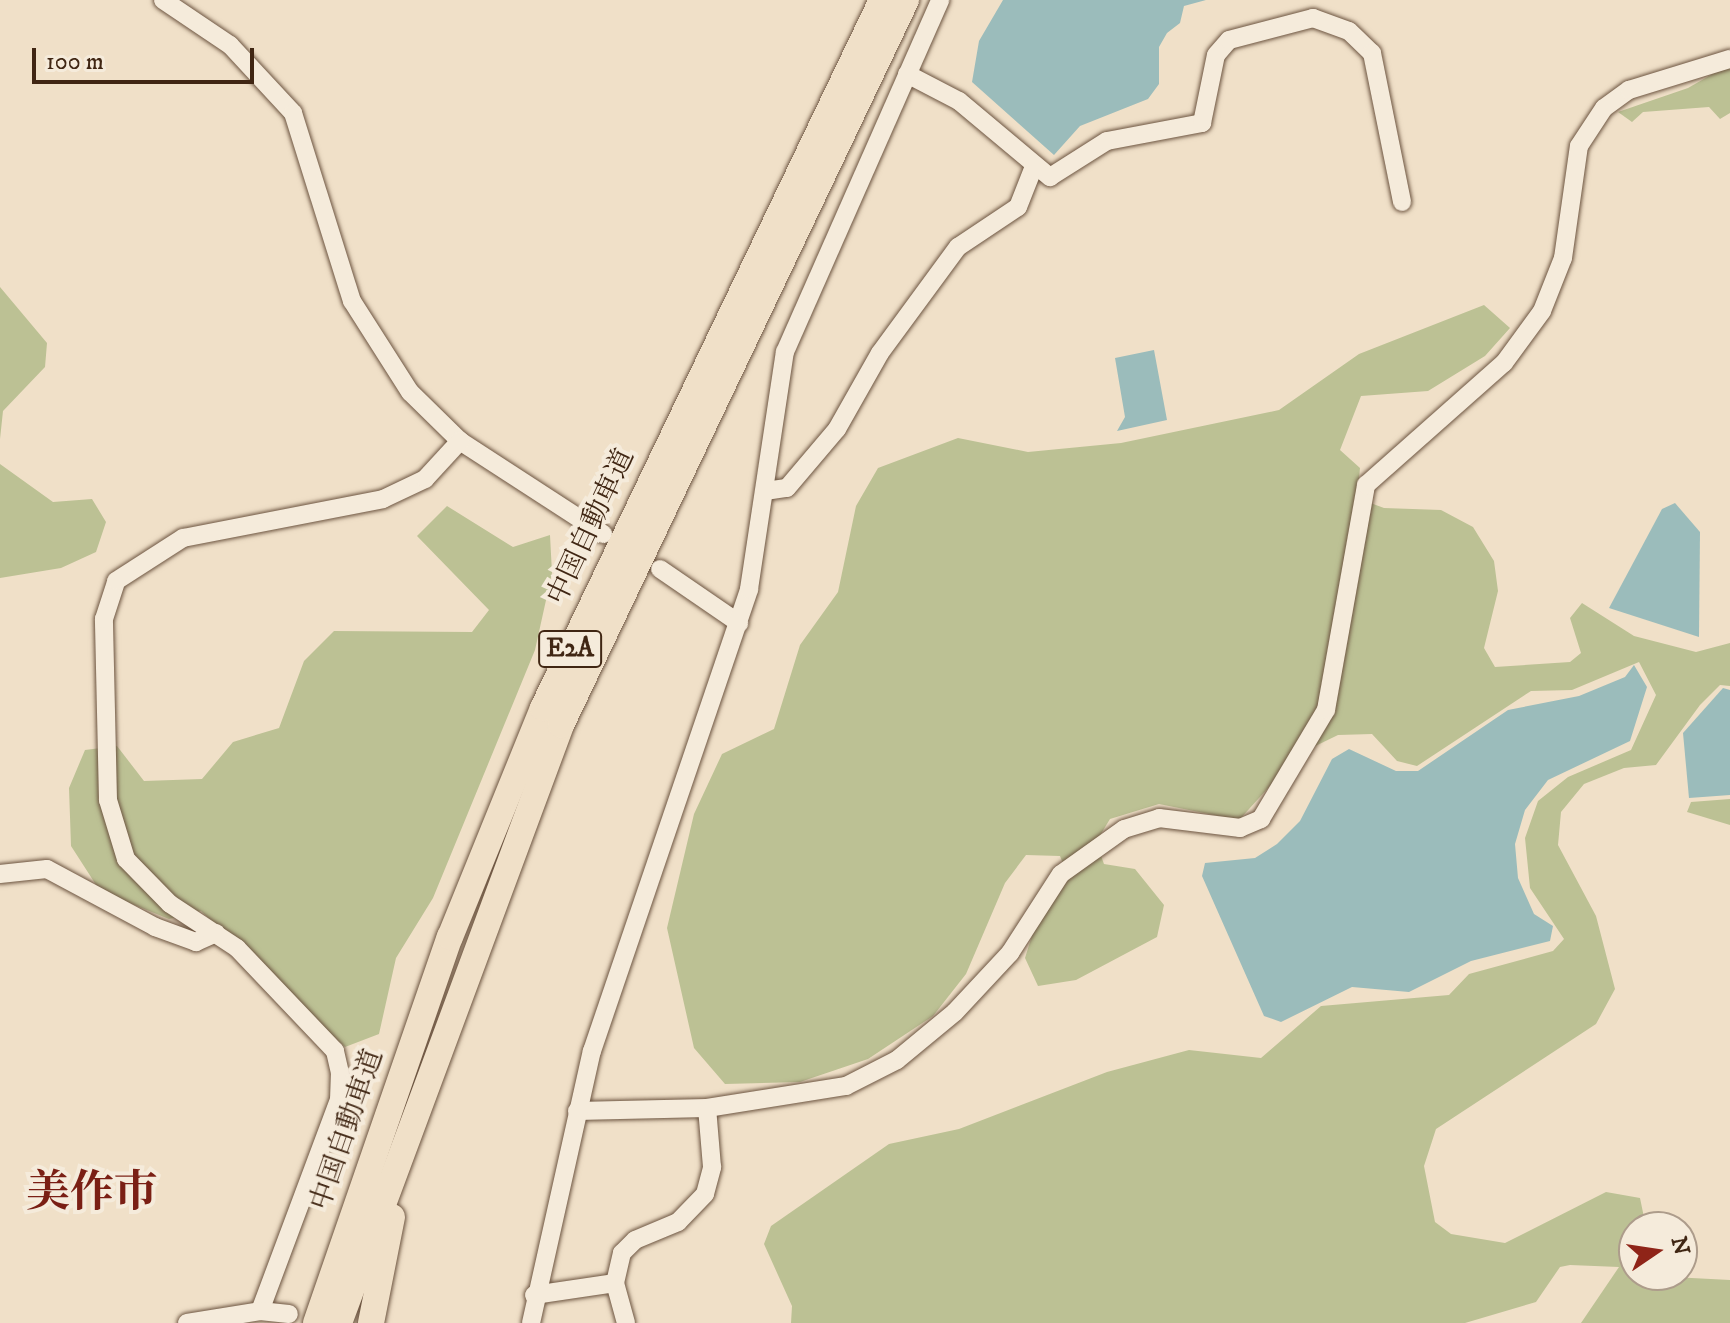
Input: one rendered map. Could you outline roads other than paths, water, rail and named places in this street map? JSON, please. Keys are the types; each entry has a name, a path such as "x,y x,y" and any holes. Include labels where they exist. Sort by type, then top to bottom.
{"highway":[{"name":"中国自動車道","path":"316,1323 383,1122 543,708 882,0"},
{"name":"中国自動車道","path":"339,1323 461,979 574,697 906,0"},
{"path":"371,1323 385,1241 461,979"},
{"path":"293,1319 360,1150 383,1122"}],"street":[{"path":"163,0 230,45 293,113 352,301 410,392 460,441 603,534"},
{"path":"531,1323 534,1295 577,1111 616,977 739,623 765,491 785,352 940,0"},
{"path":"907,74 959,101 1033,169 1061,176 1107,141 1202,123 1216,55 1242,33 1301,18 1334,24 1372,53 1402,202"},
{"path":"577,1111 707,1108 823,1093 897,1060 1010,953 1061,874 1124,829 1159,818 1240,828 1261,819 1326,710 1366,485 1504,363 1542,311 1563,258 1579,146 1604,108 1629,90 1730,59"},
{"path":"765,491 787,488 837,429 880,353 958,247 1018,207 1033,169"},
{"path":"260,1311 339,1100 340,1073 335,1051 216,933 143,879 115,831 108,800 104,619 116,581 183,538 383,499 425,479 460,441"},
{"path":"660,569 739,623"},
{"path":"0,874 47,869 155,927 196,942 216,933"},
{"path":"626,1323 615,1283 622,1253 635,1240 678,1222 705,1194 712,1167 707,1108"},
{"path":"534,1295 615,1283"},
{"path":"187,1323 260,1311 293,1319"}],"water":[{"path":"1003,0 1206,0 1184,6 1180,23 1167,33 1159,47 1159,84 1148,99 1080,126 1054,155 972,82 979,41"},
{"path":"1154,350 1167,420 1117,431 1125,417 1115,358"},
{"path":"1675,503 1700,532 1699,637 1609,608 1662,509"},
{"path":"1634,665 1647,687 1630,741 1548,780 1525,810 1515,844 1518,878 1534,914 1553,926 1550,941 1471,961 1409,992 1352,987 1281,1022 1264,1016 1202,876 1205,863 1255,858 1277,844 1300,821 1332,759 1349,749 1396,771 1418,771 1508,710 1579,696 1625,677"},
{"path":"1723,688 1730,690 1730,795 1689,798 1683,733"}],"district":[{"name":"美作市","path":"92,1194"}]}
